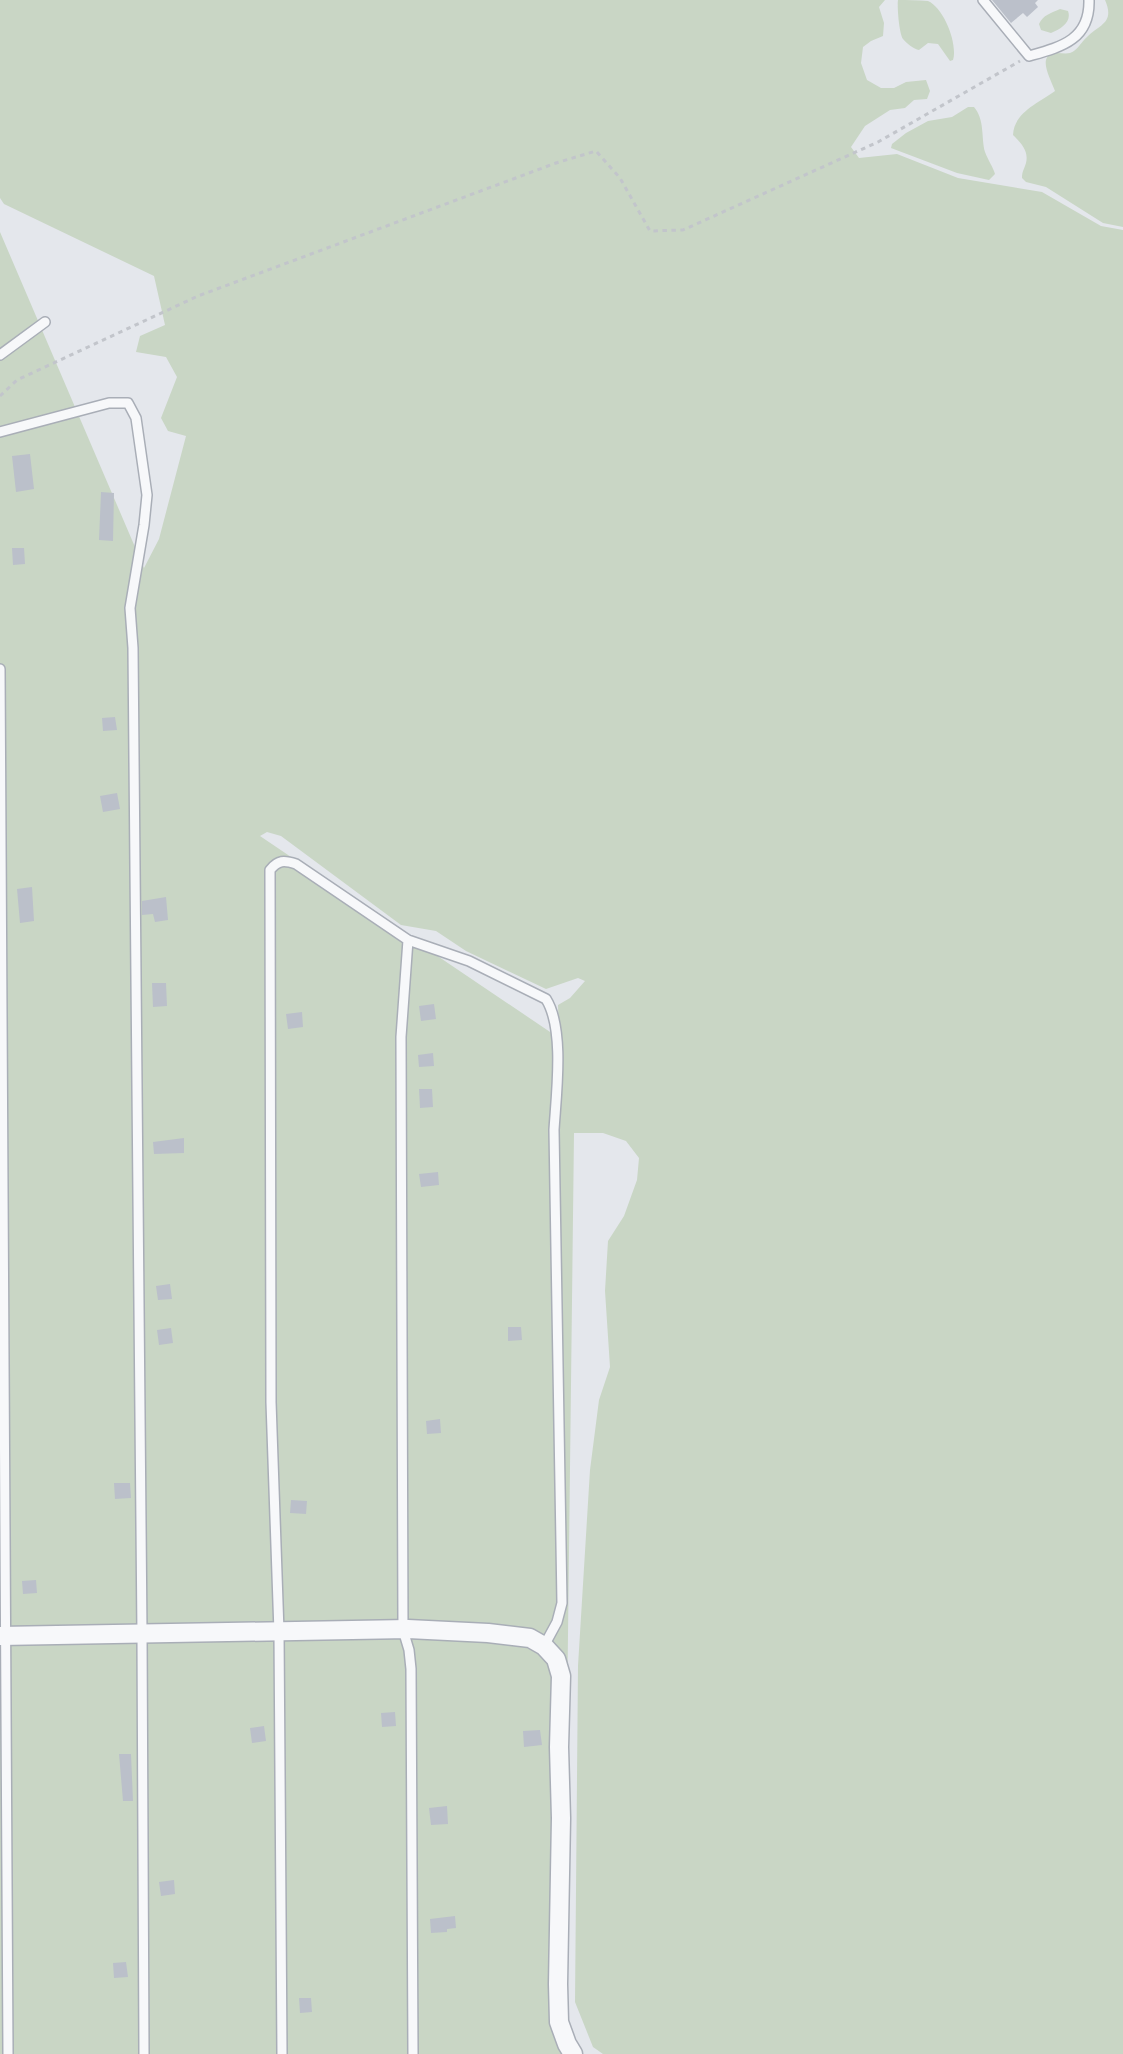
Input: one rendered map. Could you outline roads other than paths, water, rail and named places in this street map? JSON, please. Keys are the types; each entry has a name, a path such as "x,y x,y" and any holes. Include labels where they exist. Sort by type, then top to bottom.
{"street":[{"path":"3,1636 404,1630 488,1633 530,1638 544,1646 556,1659 561,1676 558,2003 559,2022 573,2054"}],"lane":[{"path":"983,0 1029,56 1066,44 1077,35 1084,25 1089,10 1089,0"},
{"path":"0,355 45,322"},
{"path":"0,432 110,403 128,404 136,418 147,495 130,608 133,648 144,2054"},
{"path":"0,669 3,1636 8,2054"},
{"path":"282,2054 279,1632 271,1402 270,870 276,862 296,864 408,940 469,961 546,999 552,1007 556,1030 558,1074 554,1131 562,1603 557,1622 544,1646"},
{"path":"408,940 401,1037 404,1630 411,1669 413,2054"}]}
